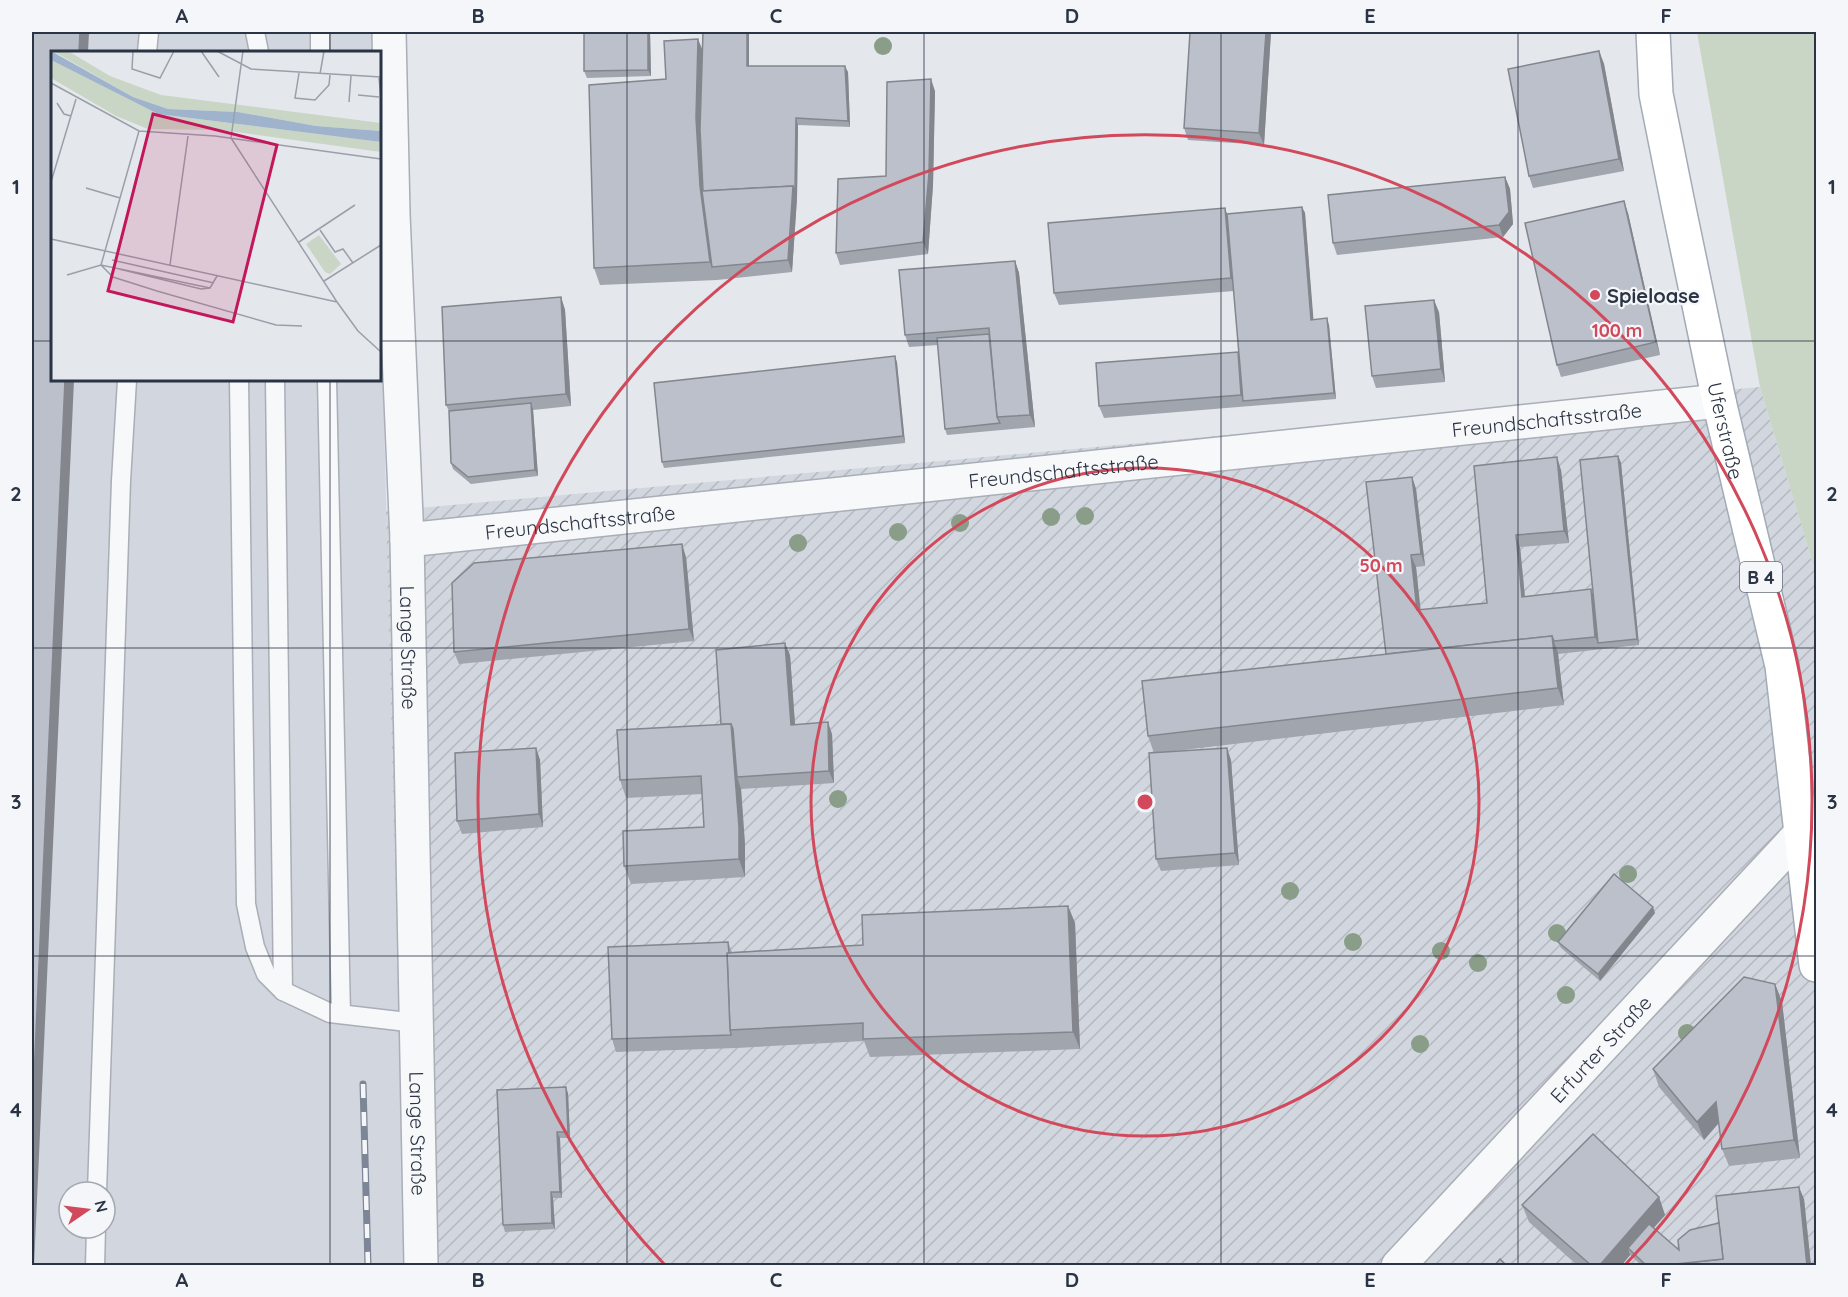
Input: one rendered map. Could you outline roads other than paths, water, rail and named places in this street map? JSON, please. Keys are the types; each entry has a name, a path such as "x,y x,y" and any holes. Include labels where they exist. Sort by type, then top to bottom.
{"main road":[{"name":"Uferstraße","path":"1653,32 1656,94 1719,401 1782,666 1809,831"},
{"name":"B 4","path":"1809,831 1816,965"}],"street":[{"name":"Lange Straße","path":"389,32 393,214 407,540 421,1266"},
{"name":"Freundschaftsstraße","path":"407,540 1719,401"},
{"name":"Erfurter Straße","path":"1398,1266 1809,831"}],"lane":[{"path":"147,51 148,32"},
{"path":"246,51 249,32"},
{"path":"255,32 259,51"},
{"path":"320,32 320,51"},
{"path":"98,1180 121,481 127,381"},
{"path":"239,381 246,904 255,947 266,974 283,992 330,1013 416,1023"},
{"path":"275,381 283,992"},
{"path":"327,381 340,1014"},
{"path":"95,1266 96,1240"}],"railway":[{"path":"363,1084 368,1266"}],"place":[{"name":"Spieloase","path":"1595,295"}]}
